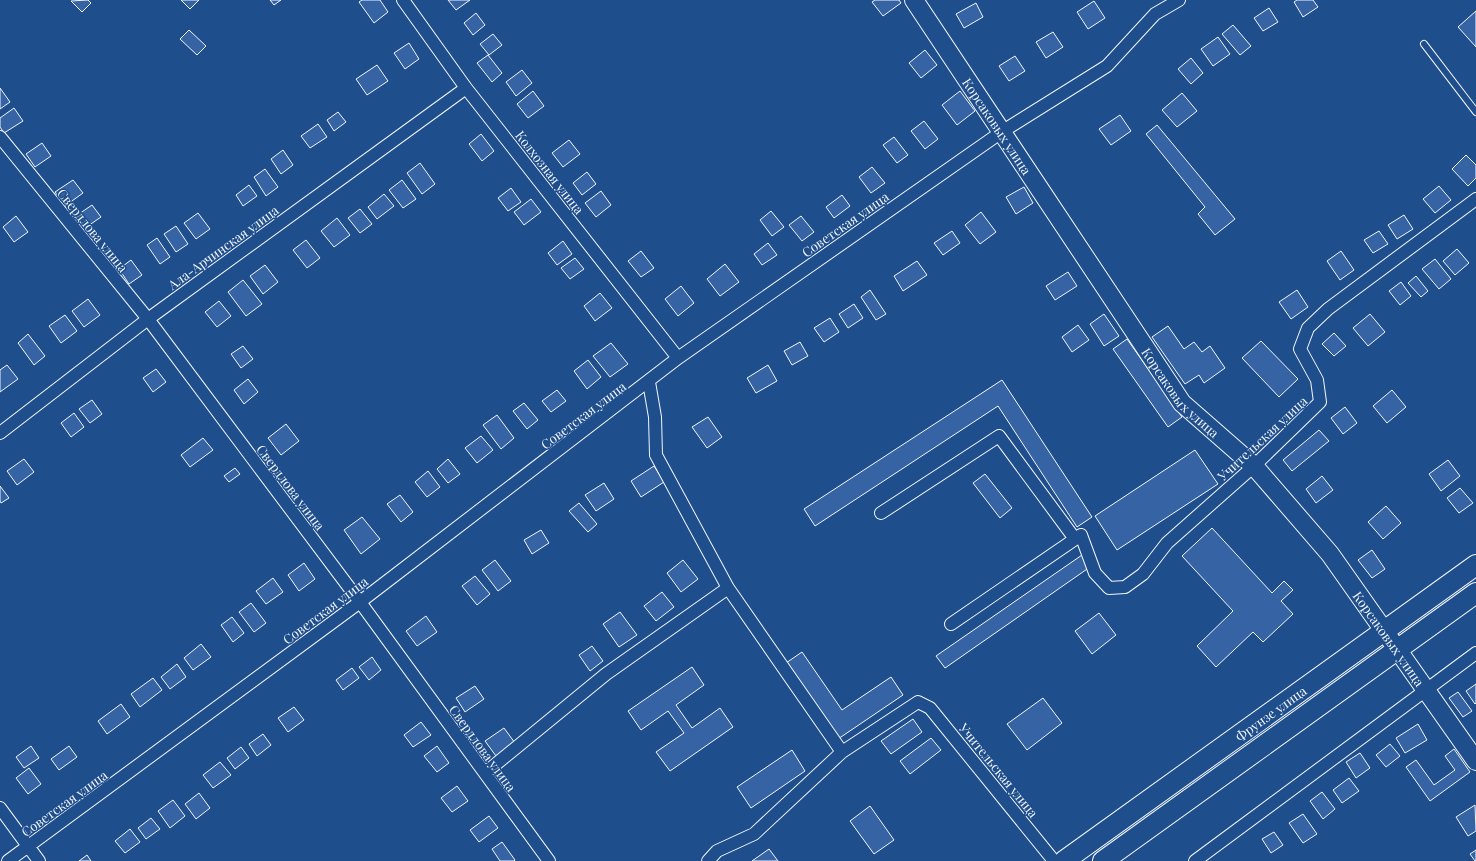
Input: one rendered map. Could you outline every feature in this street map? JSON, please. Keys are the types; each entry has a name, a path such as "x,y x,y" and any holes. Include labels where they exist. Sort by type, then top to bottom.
{"main road":[{"name":"Фрунзе улица","path":"1064,861 1476,564"},
{"name":"Фрунзе улица","path":"1103,861 1476,593"}],"street":[{"name":"Колхозная улица","path":"403,0 466,88 678,358"},
{"name":"Корсаковых улица","path":"914,0 1003,131 1182,403 1254,466 1330,554 1476,761"},
{"name":"Советская улица","path":"8,861 360,602 649,382 678,358 1003,131 1107,66 1155,14 1179,0"},
{"name":"Ала-Арчинская улица","path":"0,433 148,319 466,88"},
{"name":"Свердлова улица","path":"0,137 148,319 360,602 549,861"},
{"name":"Учительская улица","path":"1075,539 1081,535 1095,573 1109,588 1125,587 1143,574 1167,543 1254,466 1320,402 1317,380 1300,349 1308,328 1328,309 1476,199"},
{"path":"649,382 655,417 656,455 728,588 842,752 754,834 717,851 708,861"},
{"path":"881,513 998,436 1075,539 951,624"},
{"path":"485,773 606,674 728,588"},
{"path":"1195,861 1476,653"},
{"name":"Учительская улица","path":"842,752 918,702 924,704 935,713 1054,861"},
{"path":"0,808 40,861"}],"lane":[{"path":"1424,44 1476,112"}],"building":[{"path":"88,0 91,3 82,12 71,1"},
{"path":"181,0 199,0 190,9"},
{"path":"270,0 281,0 274,5"},
{"path":"362,0 380,0 388,12 374,23 359,2"},
{"path":"448,0 470,0 456,10"},
{"path":"875,0 899,0 901,3 883,16 872,2"},
{"path":"1297,0 1313,0 1318,7 1303,17 1294,2"},
{"path":"1094,1 1105,18 1088,29 1077,12"},
{"path":"976,3 983,17 964,28 956,14"},
{"path":"1269,8 1278,22 1263,31 1254,18"},
{"path":"1476,11 1476,47 1458,27"},
{"path":"476,13 485,25 473,35 464,23"},
{"path":"1233,25 1251,46 1240,55 1222,34"},
{"path":"189,30 206,46 197,55 180,39"},
{"path":"1053,32 1063,47 1046,58 1036,42"},
{"path":"493,34 502,45 489,55 480,44"},
{"path":"1218,37 1230,54 1213,66 1201,49"},
{"path":"409,43 419,59 405,69 394,53"},
{"path":"925,50 937,65 921,78 909,63"},
{"path":"488,55 502,73 492,82 477,63"},
{"path":"1015,56 1025,71 1009,81 999,66"},
{"path":"1191,58 1203,73 1191,84 1178,69"},
{"path":"377,65 388,81 367,95 356,79"},
{"path":"522,70 532,83 516,96 506,82"},
{"path":"0,88 10,102 0,109"},
{"path":"533,91 544,106 528,118 517,104"},
{"path":"960,91 975,111 957,125 942,105"},
{"path":"1182,93 1197,111 1177,127 1162,110"},
{"path":"14,108 23,121 4,133 0,127 0,118"},
{"path":"338,112 346,122 334,131 327,120"},
{"path":"1120,115 1131,131 1111,145 1099,129"},
{"path":"924,121 938,139 925,149 911,131"},
{"path":"318,124 327,137 310,148 301,136"},
{"path":"1157,125 1235,219 1215,235 1198,214 1205,207 1146,134"},
{"path":"481,134 494,151 482,161 469,144"},
{"path":"894,137 908,155 897,163 883,145"},
{"path":"569,140 580,154 563,167 552,153"},
{"path":"42,143 51,156 35,167 26,154"},
{"path":"283,150 293,165 281,174 271,159"},
{"path":"1466,155 1476,165 1476,178 1468,186 1452,169"},
{"path":"420,163 435,184 422,194 407,173"},
{"path":"872,167 885,183 871,193 859,177"},
{"path":"265,169 278,187 266,196 254,177"},
{"path":"587,172 596,184 582,195 573,183"},
{"path":"73,180 83,193 65,206 55,192"},
{"path":"402,180 416,199 403,208 389,190"},
{"path":"249,185 257,196 243,206 236,195"},
{"path":"1439,186 1451,200 1435,213 1423,199"},
{"path":"1024,187 1033,203 1016,214 1006,197"},
{"path":"511,188 521,202 508,211 498,198"},
{"path":"601,191 611,205 596,217 585,203"},
{"path":"384,194 394,206 377,219 368,207"},
{"path":"842,195 850,206 834,218 826,207"},
{"path":"531,199 541,212 524,225 514,212"},
{"path":"92,205 101,217 85,228 76,216"},
{"path":"360,209 372,224 360,233 348,218"},
{"path":"771,211 784,227 772,236 760,220"},
{"path":"981,212 996,232 980,244 965,225"},
{"path":"198,213 210,229 196,239 184,223"},
{"path":"1404,215 1413,229 1397,239 1388,225"},
{"path":"16,216 28,232 14,242 3,227"},
{"path":"801,216 814,232 802,241 789,225"},
{"path":"337,218 350,235 334,247 321,231"},
{"path":"176,226 188,244 176,252 164,234"},
{"path":"952,231 960,243 943,255 934,243"},
{"path":"1379,231 1388,244 1373,253 1364,240"},
{"path":"157,238 170,257 160,264 147,245"},
{"path":"306,240 320,258 307,268 293,250"},
{"path":"563,241 572,254 557,265 548,253"},
{"path":"768,243 777,255 762,265 754,254"},
{"path":"1457,249 1469,263 1455,275 1443,261"},
{"path":"641,251 654,268 641,277 628,261"},
{"path":"1341,251 1354,270 1340,280 1327,261"},
{"path":"575,258 584,269 570,279 561,268"},
{"path":"1435,259 1451,279 1439,289 1422,269"},
{"path":"131,260 142,275 129,284 119,269"},
{"path":"917,261 927,275 903,291 894,276"},
{"path":"725,264 739,282 720,296 707,279"},
{"path":"265,265 278,282 263,294 250,276"},
{"path":"1068,272 1077,286 1055,300 1046,286"},
{"path":"1416,276 1428,291 1421,297 1408,283"},
{"path":"243,280 262,304 246,316 228,292"},
{"path":"1401,282 1411,296 1400,305 1389,291"},
{"path":"681,286 694,303 678,316 665,299"},
{"path":"870,290 886,314 876,320 861,297"},
{"path":"1297,290 1308,307 1291,319 1279,302"},
{"path":"600,293 612,308 595,321 584,306"},
{"path":"88,299 100,315 84,327 72,311"},
{"path":"219,301 231,316 217,327 205,312"},
{"path":"854,304 863,318 848,328 839,314"},
{"path":"1104,314 1119,336 1104,346 1090,324"},
{"path":"1370,314 1385,332 1368,346 1353,328"},
{"path":"65,315 77,331 61,343 49,326"},
{"path":"830,318 839,332 824,342 814,328"},
{"path":"1078,325 1089,340 1072,352 1062,337"},
{"path":"1168,326 1184,349 1194,342 1202,352 1210,346 1225,368 1204,383 1199,375 1185,384 1152,337"},
{"path":"1334,333 1346,346 1334,356 1322,344"},
{"path":"28,334 45,356 34,365 18,343"},
{"path":"1127,339 1182,417 1168,427 1113,349"},
{"path":"1261,341 1298,379 1279,397 1242,358"},
{"path":"800,342 808,356 792,365 784,351"},
{"path":"611,343 628,364 610,377 593,356"},
{"path":"243,346 253,359 241,368 231,354"},
{"path":"588,360 601,377 587,389 574,371"},
{"path":"7,365 18,379 0,392 0,370"},
{"path":"768,365 777,381 756,393 747,378"},
{"path":"156,369 166,382 153,392 143,378"},
{"path":"248,379 258,392 244,404 234,390"},
{"path":"1002,380 1092,517 1077,527 998,406 815,526 804,509"},
{"path":"557,390 566,401 551,412 542,401"},
{"path":"1392,390 1406,407 1387,423 1373,406"},
{"path":"92,400 102,414 90,423 79,409"},
{"path":"524,403 538,420 527,429 513,411"},
{"path":"1345,407 1357,423 1343,434 1331,418"},
{"path":"74,413 84,427 71,437 61,423"},
{"path":"497,415 514,438 501,449 483,425"},
{"path":"708,417 722,437 707,448 692,427"},
{"path":"286,424 299,441 281,455 268,438"},
{"path":"1319,430 1329,441 1292,471 1283,460"},
{"path":"481,436 493,450 477,463 465,448"},
{"path":"203,438 213,450 190,467 181,455"},
{"path":"1195,450 1218,484 1117,550 1095,516"},
{"path":"24,459 34,472 17,485 7,471"},
{"path":"448,459 460,474 448,483 437,469"},
{"path":"1448,460 1460,476 1441,491 1429,474"},
{"path":"654,466 664,482 641,497 631,481"},
{"path":"235,468 240,474 229,482 224,476"},
{"path":"428,471 440,487 427,497 415,482"},
{"path":"985,474 1012,508 1000,518 973,483"},
{"path":"1322,476 1333,490 1316,503 1306,489"},
{"path":"604,483 614,499 596,511 585,495"},
{"path":"0,486 9,498 1,503 0,501"},
{"path":"1460,488 1473,503 1459,513 1447,498"},
{"path":"400,495 413,512 401,522 387,504"},
{"path":"579,503 597,524 588,532 569,511"},
{"path":"1386,506 1401,523 1383,539 1368,522"},
{"path":"362,517 380,539 361,554 344,530"},
{"path":"1212,528 1272,593 1284,581 1293,590 1281,601 1293,614 1263,642 1253,632 1216,667 1197,646 1233,611 1182,556"},
{"path":"541,530 549,543 532,554 524,540"},
{"path":"1372,550 1385,569 1372,578 1358,560"},
{"path":"1082,555 1090,567 945,668 936,656"},
{"path":"495,560 511,581 498,591 482,570"},
{"path":"683,560 698,579 681,592 667,573"},
{"path":"304,563 315,579 299,591 288,575"},
{"path":"475,576 490,594 477,605 462,586"},
{"path":"273,578 283,592 266,604 256,591"},
{"path":"662,592 674,607 656,621 644,606"},
{"path":"251,603 266,623 254,632 239,612"},
{"path":"620,612 637,635 619,647 603,624"},
{"path":"1099,613 1116,635 1092,654 1075,631"},
{"path":"426,616 437,632 417,646 406,631"},
{"path":"232,617 244,633 233,642 221,625"},
{"path":"201,644 211,657 193,670 184,658"},
{"path":"592,646 603,661 590,671 579,655"},
{"path":"802,652 842,710 891,677 903,695 838,739 786,663"},
{"path":"372,657 381,670 369,680 359,667"},
{"path":"177,664 186,677 170,689 161,677"},
{"path":"692,667 704,685 676,705 692,728 720,708 733,727 670,771 656,752 684,733 668,711 641,730 628,711"},
{"path":"352,668 359,678 343,690 336,680"},
{"path":"153,678 162,690 140,707 131,694"},
{"path":"1476,684 1476,703 1475,704 1466,691"},
{"path":"475,686 484,699 465,712 456,698"},
{"path":"1458,692 1472,711 1463,717 1449,698"},
{"path":"1043,698 1062,723 1027,750 1007,724"},
{"path":"121,704 130,717 107,734 98,721"},
{"path":"294,707 304,720 288,732 278,718"},
{"path":"913,719 922,732 891,754 881,741"},
{"path":"421,722 431,735 413,747 404,735"},
{"path":"1418,724 1427,740 1405,753 1396,738"},
{"path":"504,728 515,743 496,756 485,741"},
{"path":"263,734 271,745 257,756 249,744"},
{"path":"931,738 941,750 910,774 900,761"},
{"path":"1390,744 1400,756 1386,767 1376,755"},
{"path":"31,746 39,758 24,768 16,757"},
{"path":"69,746 77,757 59,770 51,759"},
{"path":"437,746 449,763 437,772 424,756"},
{"path":"241,747 249,758 235,769 227,758"},
{"path":"1454,749 1470,772 1430,801 1406,767 1416,760 1434,785 1455,770 1445,756"},
{"path":"792,750 805,771 751,808 737,787"},
{"path":"1360,753 1370,768 1356,778 1346,762"},
{"path":"220,762 231,775 213,788 203,775"},
{"path":"29,768 41,784 28,794 16,778"},
{"path":"1349,778 1359,791 1342,803 1333,790"},
{"path":"457,786 468,801 452,812 441,798"},
{"path":"1322,792 1335,809 1323,819 1310,801"},
{"path":"199,793 210,808 196,819 185,804"},
{"path":"173,800 185,816 170,828 158,811"},
{"path":"1475,805 1476,831 1468,836 1456,817"},
{"path":"870,806 894,840 874,854 850,821"},
{"path":"1303,814 1317,834 1303,843 1289,823"},
{"path":"489,816 498,828 479,842 470,830"},
{"path":"151,818 160,829 146,839 138,828"},
{"path":"130,829 140,842 125,853 115,841"},
{"path":"1274,832 1283,845 1271,853 1262,839"},
{"path":"502,842 515,860 514,861 500,861 492,849"},
{"path":"769,849 778,861 752,861"},
{"path":"1476,850 1476,861 1475,861 1470,854"},
{"path":"87,855 91,861 79,861"}]}
